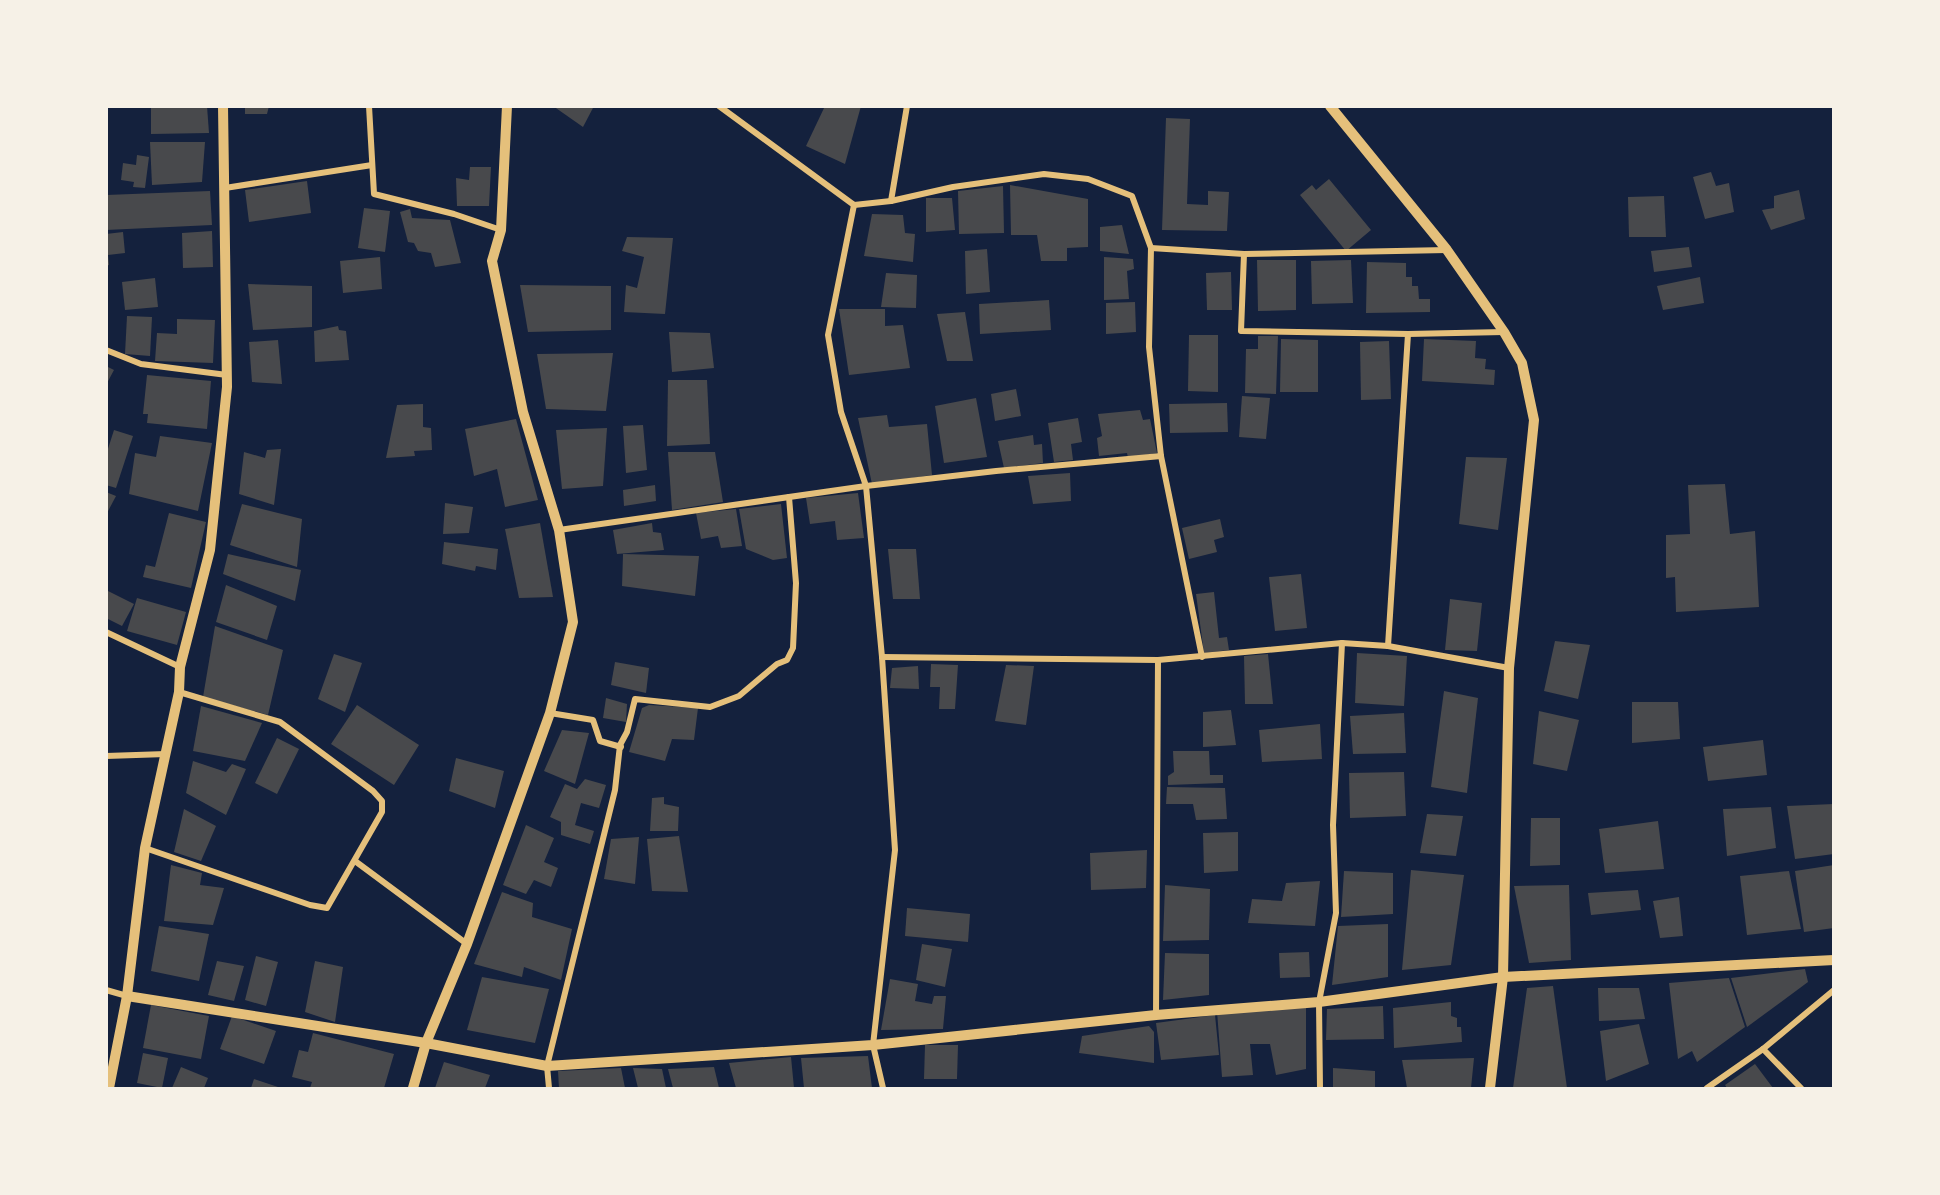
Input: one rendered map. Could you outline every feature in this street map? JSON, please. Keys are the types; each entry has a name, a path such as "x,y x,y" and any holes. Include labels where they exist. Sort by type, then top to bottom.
{"street":[{"path":"109,1089 127,996 145,848 179,692 180,667 210,550 227,375 223,106"},
{"path":"369,106 374,194 454,214 501,230"},
{"path":"413,1089 426,1043 467,944 550,713 573,622 559,530 523,412 492,261 501,230 507,106"},
{"path":"719,106 854,205 891,201 953,186 1044,174 1088,179 1132,196 1151,248 1149,346 1161,456 1202,657"},
{"path":"891,201 907,106"},
{"path":"1330,106 1447,250 1504,332 1522,363 1534,420 1509,668 1503,977 1490,1089"},
{"path":"225,188 372,165"},
{"path":"854,205 828,335 841,412 866,486 882,657 895,850 873,1045 883,1089"},
{"path":"1151,248 1244,255 1447,250"},
{"path":"1244,255 1241,331 1408,334 1504,332"},
{"path":"1388,646 1408,334"},
{"path":"106,350 141,364 227,375"},
{"path":"559,530 866,486 1161,456"},
{"path":"549,1089 548,1066 615,790 621,747 635,699 710,707 740,696 777,664 787,660 793,648 795,582 789,496"},
{"path":"106,632 180,667"},
{"path":"882,657 1158,660 1342,643 1388,646 1509,668"},
{"path":"1320,1089 1319,1002 1336,913 1333,825 1342,643"},
{"path":"1155,1015 1158,660"},
{"path":"145,848 310,905 327,908 382,812 382,801 373,791 280,722 179,692"},
{"path":"550,713 593,720 600,741 621,747"},
{"path":"106,756 166,754"},
{"path":"355,861 467,944"},
{"path":"106,990 127,996 426,1043 548,1066 873,1045 1155,1015 1319,1002 1503,977 1833,960"},
{"path":"1707,1089 1763,1049 1833,990"},
{"path":"1763,1049 1801,1089"}],"building":[{"path":"151,106 207,106 209,133 151,134"},
{"path":"245,106 269,106 267,114 245,114"},
{"path":"553,106 594,106 583,127"},
{"path":"825,106 861,106 845,164 806,146"},
{"path":"1166,118 1190,119 1187,204 1208,205 1208,191 1229,192 1227,231 1162,230"},
{"path":"150,142 205,142 202,182 152,185"},
{"path":"137,155 149,157 145,188 133,187 134,182 121,180 123,163 136,165"},
{"path":"470,167 491,167 489,206 457,206 456,178 469,180"},
{"path":"1711,172 1716,186 1729,183 1734,212 1705,219 1693,177"},
{"path":"1329,179 1371,230 1346,251 1300,195 1312,185 1316,190"},
{"path":"307,181 311,213 249,222 245,190"},
{"path":"1010,185 1088,199 1088,247 1067,248 1067,261 1041,261 1037,235 1011,235"},
{"path":"1003,186 1004,233 959,234 958,191"},
{"path":"1799,190 1805,219 1771,230 1762,210 1774,208 1774,196"},
{"path":"210,191 212,225 106,230 106,195"},
{"path":"1664,196 1666,237 1629,237 1628,197"},
{"path":"926,198 952,198 955,230 926,232"},
{"path":"364,208 390,211 385,252 358,248"},
{"path":"410,209 412,218 450,220 461,263 435,267 431,253 418,251 414,243 408,242 400,212"},
{"path":"872,214 903,215 905,233 915,234 913,262 864,256"},
{"path":"1122,225 1129,254 1100,251 1100,227"},
{"path":"212,231 213,267 183,268 182,233"},
{"path":"123,232 125,253 108,255 109,265 106,266 106,234"},
{"path":"627,237 673,238 665,314 624,312 626,285 637,288 644,257 622,251"},
{"path":"1689,247 1692,267 1654,272 1651,251"},
{"path":"987,249 990,292 966,294 965,251"},
{"path":"380,257 382,289 343,293 340,261"},
{"path":"1104,257 1133,259 1134,269 1127,271 1129,299 1104,300"},
{"path":"1257,260 1296,260 1296,310 1258,311"},
{"path":"1351,260 1353,303 1312,304 1311,261"},
{"path":"1367,262 1406,263 1406,277 1412,277 1412,286 1418,286 1419,299 1430,299 1430,312 1366,313"},
{"path":"1231,272 1232,310 1207,310 1206,273"},
{"path":"886,273 917,275 916,308 881,307"},
{"path":"1700,277 1704,303 1663,310 1657,286"},
{"path":"155,278 158,307 125,310 122,282"},
{"path":"248,284 312,286 312,327 253,330"},
{"path":"520,285 611,286 611,330 528,332"},
{"path":"1049,300 1051,330 980,334 979,304"},
{"path":"1135,302 1136,332 1106,334 1106,303"},
{"path":"839,309 885,309 885,326 903,325 910,368 849,375"},
{"path":"965,312 973,361 947,361 937,314"},
{"path":"127,316 152,317 150,356 125,354"},
{"path":"177,319 215,320 213,363 155,361 157,333 177,334"},
{"path":"338,326 339,330 346,331 349,360 315,362 314,331"},
{"path":"669,332 710,333 714,368 672,372"},
{"path":"1189,335 1218,335 1218,392 1188,391"},
{"path":"1258,336 1278,336 1276,394 1245,393 1246,349 1258,349"},
{"path":"1281,339 1318,340 1318,392 1280,392"},
{"path":"1424,339 1476,341 1475,358 1486,359 1485,369 1495,370 1494,385 1422,381"},
{"path":"278,340 282,384 252,382 249,342"},
{"path":"1389,341 1391,399 1361,400 1360,342"},
{"path":"613,353 606,411 546,409 537,354"},
{"path":"106,366 114,370 106,385"},
{"path":"147,375 211,381 207,429 147,423 148,414 143,414"},
{"path":"668,380 707,380 710,444 667,446"},
{"path":"1016,389 1021,416 995,421 991,394"},
{"path":"1242,396 1270,398 1266,439 1239,437"},
{"path":"976,398 987,457 944,463 935,406"},
{"path":"1227,403 1228,432 1170,433 1169,404"},
{"path":"423,404 423,427 431,428 432,450 414,451 415,456 386,458 397,405"},
{"path":"1140,410 1143,420 1150,419 1157,453 1128,458 1127,453 1099,456 1097,438 1102,436 1098,414"},
{"path":"887,415 889,427 927,424 932,475 872,484 858,418"},
{"path":"1078,418 1082,442 1071,444 1073,460 1054,462 1048,423"},
{"path":"516,419 538,500 505,507 497,469 474,476 465,429"},
{"path":"643,425 647,470 626,473 623,426"},
{"path":"607,428 603,486 562,489 556,430"},
{"path":"114,430 133,436 116,488 106,485 106,455"},
{"path":"1033,435 1034,445 1042,444 1043,463 1004,468 998,441"},
{"path":"160,436 212,443 198,511 129,494 135,453 156,457"},
{"path":"281,449 274,505 239,494 244,452 265,458 267,450"},
{"path":"668,452 715,452 723,502 672,510"},
{"path":"1466,457 1507,458 1498,530 1459,524"},
{"path":"1070,473 1071,501 1033,504 1028,476"},
{"path":"1725,484 1730,534 1755,531 1759,607 1676,612 1675,577 1666,578 1666,535 1690,534 1688,485"},
{"path":"655,485 656,501 624,506 623,490"},
{"path":"106,492 116,496 106,515"},
{"path":"858,493 864,538 837,540 835,521 810,524 806,498"},
{"path":"445,503 473,507 469,533 443,534"},
{"path":"242,504 302,519 297,567 230,545"},
{"path":"781,504 787,558 773,560 746,549 739,509"},
{"path":"736,509 742,546 721,548 718,536 701,539 696,513"},
{"path":"169,513 206,522 191,588 143,577 146,565 155,567"},
{"path":"1220,519 1224,537 1214,540 1217,552 1189,559 1182,528"},
{"path":"540,523 553,597 519,598 505,529"},
{"path":"652,523 653,532 661,533 664,550 617,554 613,530"},
{"path":"444,542 498,549 496,570 476,566 475,571 442,564"},
{"path":"888,549 916,549 920,599 893,599"},
{"path":"228,554 301,570 295,601 223,574"},
{"path":"623,554 699,556 695,596 622,586"},
{"path":"1301,574 1307,628 1275,631 1269,577"},
{"path":"226,585 277,606 267,640 216,622"},
{"path":"106,590 134,604 122,626 106,618"},
{"path":"1214,592 1219,638 1227,637 1229,650 1204,653 1196,594"},
{"path":"137,598 186,612 177,645 127,631"},
{"path":"1450,599 1482,603 1477,651 1445,650"},
{"path":"215,626 283,650 268,715 203,697"},
{"path":"1555,641 1590,645 1578,699 1544,691"},
{"path":"1357,653 1407,656 1404,706 1355,703"},
{"path":"334,654 362,663 345,712 318,699"},
{"path":"1268,654 1273,704 1245,704 1244,656"},
{"path":"615,662 649,668 646,693 611,685"},
{"path":"931,664 958,665 955,709 939,709 940,687 930,687"},
{"path":"1006,665 1034,666 1026,725 995,721"},
{"path":"918,666 919,689 890,688 892,668"},
{"path":"1444,691 1478,698 1467,793 1431,787"},
{"path":"606,698 627,704 626,722 603,718"},
{"path":"1632,702 1678,702 1680,739 1632,743"},
{"path":"357,705 419,745 394,785 331,744"},
{"path":"649,705 698,708 694,740 672,739 665,761 629,752 642,708"},
{"path":"201,706 262,723 245,761 193,751"},
{"path":"1231,710 1236,745 1203,747 1203,712"},
{"path":"1539,711 1579,720 1567,771 1533,764"},
{"path":"1404,713 1406,753 1353,754 1350,716"},
{"path":"1320,724 1322,759 1262,762 1259,730"},
{"path":"562,730 589,733 575,784 544,771"},
{"path":"277,738 299,749 277,794 255,783"},
{"path":"1763,740 1767,775 1708,781 1703,747"},
{"path":"1173,751 1209,751 1210,775 1223,775 1223,783 1168,785 1168,776 1174,772"},
{"path":"456,758 504,771 495,808 449,791"},
{"path":"193,761 226,772 232,764 246,769 226,815 186,793"},
{"path":"1404,772 1406,816 1350,818 1349,773"},
{"path":"585,779 606,785 599,808 581,803 575,825 594,831 590,844 561,835 561,822 550,817 565,784 577,789"},
{"path":"1167,787 1225,788 1227,819 1196,820 1193,804 1166,804"},
{"path":"664,797 664,804 679,807 678,831 650,831 652,798"},
{"path":"1834,804 1834,854 1795,859 1787,806"},
{"path":"1771,807 1776,848 1727,856 1723,809"},
{"path":"184,809 216,826 201,861 174,852"},
{"path":"1427,814 1463,816 1456,856 1420,853"},
{"path":"1531,818 1560,818 1560,865 1530,866"},
{"path":"1658,821 1664,869 1605,873 1599,829"},
{"path":"526,825 554,838 544,862 558,868 551,887 534,880 526,894 503,885"},
{"path":"1238,832 1238,871 1204,873 1203,833"},
{"path":"679,836 688,892 652,891 647,839"},
{"path":"639,837 635,884 604,879 611,839"},
{"path":"1147,850 1146,888 1091,890 1090,853"},
{"path":"171,865 202,873 200,885 224,888 213,925 164,921"},
{"path":"1834,865 1834,928 1804,932 1795,871"},
{"path":"1411,870 1464,875 1451,965 1402,970"},
{"path":"1344,871 1393,873 1393,914 1341,917"},
{"path":"1789,871 1801,929 1747,935 1740,876"},
{"path":"1320,881 1315,926 1248,923 1252,899 1282,901 1286,883"},
{"path":"1165,885 1210,889 1209,940 1163,941"},
{"path":"1569,885 1571,960 1529,963 1514,886"},
{"path":"1638,890 1641,910 1591,915 1588,893"},
{"path":"502,892 533,903 532,917 572,929 561,980 524,967 522,977 474,964"},
{"path":"1679,897 1683,936 1660,938 1653,901"},
{"path":"907,908 970,914 968,942 905,936"},
{"path":"1388,924 1388,977 1332,985 1338,926"},
{"path":"159,926 209,934 199,981 151,971"},
{"path":"922,944 952,949 945,987 916,980"},
{"path":"1309,952 1310,977 1280,978 1279,953"},
{"path":"1165,953 1209,954 1209,995 1163,1000"},
{"path":"256,956 278,962 266,1006 245,1000"},
{"path":"217,961 244,966 234,1001 208,995"},
{"path":"315,961 343,967 335,1022 305,1012"},
{"path":"1805,969 1808,982 1747,1027 1731,978"},
{"path":"482,977 549,989 535,1043 467,1030"},
{"path":"1729,978 1745,1027 1697,1062 1692,1051 1678,1059 1669,983"},
{"path":"890,979 918,984 915,1001 932,1004 934,996 946,996 943,1029 881,1030"},
{"path":"1553,986 1567,1088 1513,1088 1527,988"},
{"path":"1598,988 1639,988 1645,1019 1599,1021"},
{"path":"1451,1002 1451,1016 1457,1018 1457,1027 1461,1027 1462,1042 1394,1048 1393,1008"},
{"path":"151,1005 209,1016 201,1059 143,1048"},
{"path":"1383,1006 1384,1039 1326,1040 1327,1009"},
{"path":"1306,1007 1306,1069 1276,1075 1270,1044 1250,1044 1253,1075 1222,1077 1217,1011"},
{"path":"1215,1015 1219,1055 1161,1060 1156,1023"},
{"path":"232,1016 276,1031 264,1064 220,1049"},
{"path":"1639,1024 1649,1064 1606,1081 1600,1031"},
{"path":"1149,1026 1154,1032 1154,1063 1079,1053 1082,1036"},
{"path":"313,1033 394,1054 384,1088 310,1088 312,1082 292,1077 299,1050 308,1052"},
{"path":"925,1045 958,1045 957,1079 924,1079"},
{"path":"143,1053 168,1058 162,1088 137,1083"},
{"path":"868,1056 872,1088 804,1088 801,1058"},
{"path":"791,1057 794,1088 736,1088 729,1063"},
{"path":"1474,1058 1471,1088 1407,1088 1402,1060"},
{"path":"444,1062 490,1075 485,1088 435,1088"},
{"path":"1755,1064 1773,1088 1727,1088 1725,1085"},
{"path":"181,1067 208,1078 204,1088 172,1088"},
{"path":"714,1067 719,1088 673,1088 668,1069"},
{"path":"621,1068 625,1088 559,1088 558,1071"},
{"path":"633,1068 662,1069 666,1088 638,1088"},
{"path":"1333,1068 1375,1071 1375,1088 1333,1088"},
{"path":"254,1079 281,1088 251,1088"}]}
